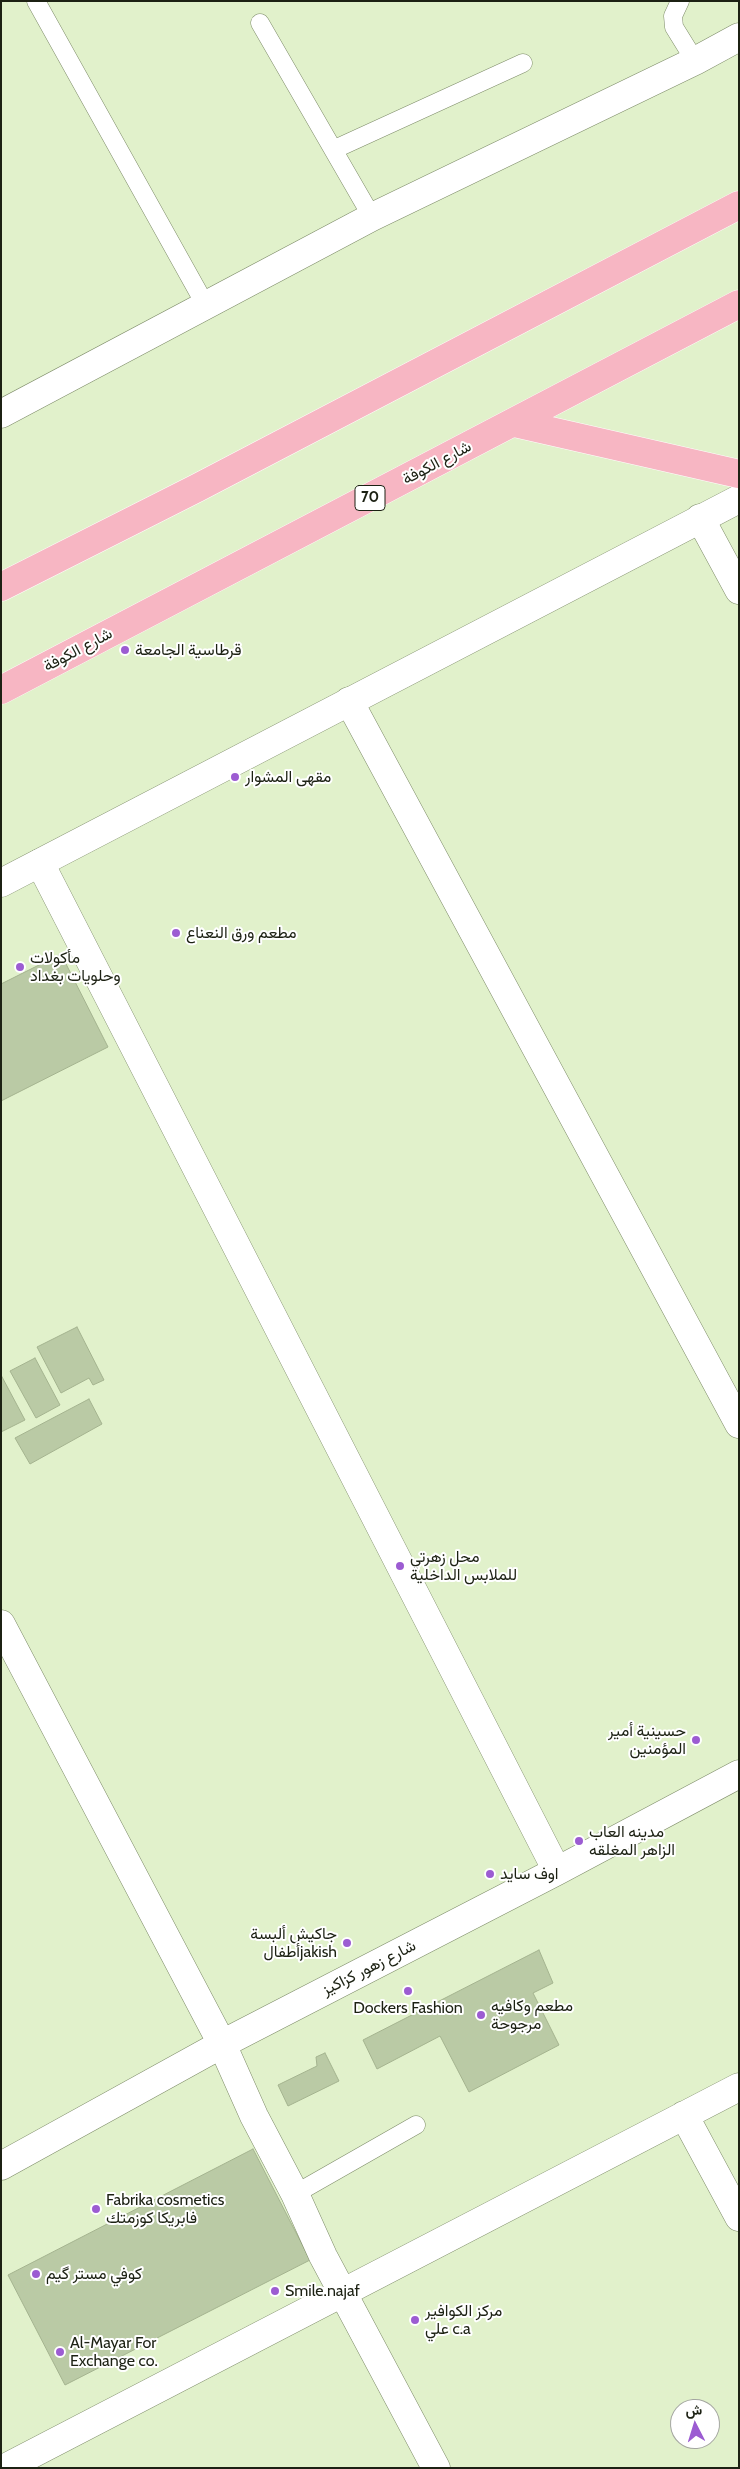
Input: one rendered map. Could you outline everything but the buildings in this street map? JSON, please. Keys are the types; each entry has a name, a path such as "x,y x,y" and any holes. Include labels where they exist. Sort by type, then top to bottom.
{"highway":[{"path":"1,587 206,484 739,205"},
{"name":"شارع الكوفة","path":"1,690 515,423 739,304"},
{"path":"515,423 739,474"}],"street":[{"path":"1,414 372,217 695,61 739,37"},
{"path":"1,883 739,499"},
{"path":"700,518 739,590"},
{"path":"349,701 739,1424"},
{"path":"40,863 557,1871"},
{"path":"1,1624 222,2044 254,2116 296,2194 323,2256 344,2292 436,2468"},
{"name":"شارع زهور كزاكيز","path":"1,2166 222,2044 557,1871 739,1774"},
{"path":"5,2468 739,2087"},
{"path":"684,2115 739,2216"}],"lane":[{"path":"36,1 206,306"},
{"path":"676,3 673,16 674,28 695,61"},
{"path":"260,23 335,148 372,217"},
{"path":"335,148 523,63"},
{"path":"296,2194 416,2125"}],"place":[{"name":"قرطاسية الجامعة","path":"125,650"},
{"name":"مقهى المشوار","path":"235,777"},
{"name":"مطعم ورق النعناع","path":"176,933"},
{"name":"مأكولات وحلويات بغداد","path":"20,967"},
{"name":"محل زهرتي للملابس الداخلية","path":"400,1566"},
{"name":"حسينية أمير المؤمنين","path":"696,1740"},
{"name":"مدينه العاب الزاهر المغلقه","path":"579,1841"},
{"name":"اوف سايد","path":"490,1874"},
{"name":"جاكيش ألبسة أطفالjakish","path":"347,1943"},
{"name":"Dockers Fashion","path":"408,1991"},
{"name":"مطعم وكافيه مرجوحة","path":"481,2015"},
{"name":"Fabrika cosmetics فابريكا كوزمتك","path":"96,2209"},
{"name":"كوفي مستر گيم","path":"36,2274"},
{"name":"Smile.najaf","path":"275,2291"},
{"name":"مركز الكوافير علي c.a","path":"415,2320"},
{"name":"Al-Mayar For Exchange co.","path":"60,2352"}]}
